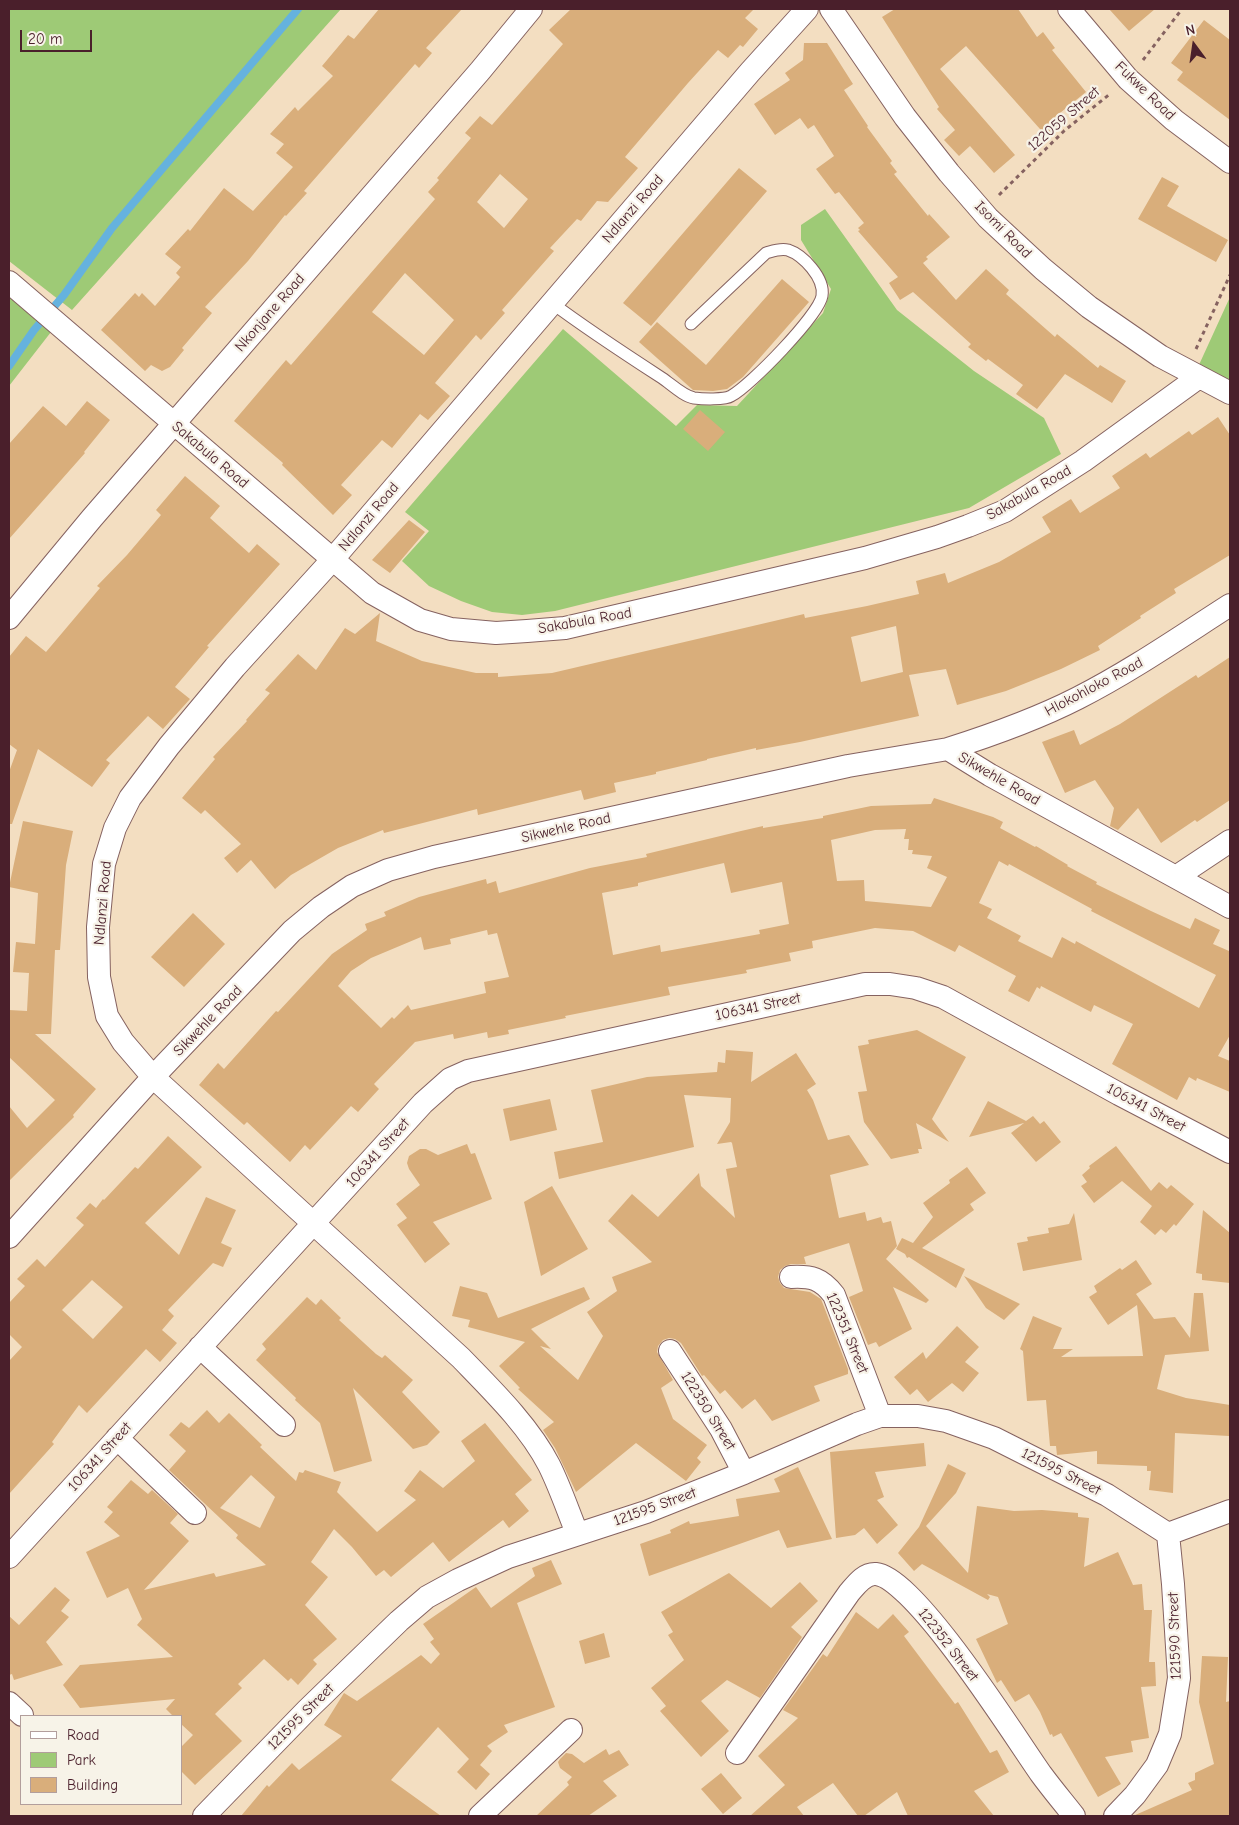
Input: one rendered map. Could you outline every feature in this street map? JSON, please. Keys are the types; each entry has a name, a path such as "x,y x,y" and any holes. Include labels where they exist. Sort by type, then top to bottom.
{"street":[{"name":"Nkonjane Road","path":"9,618 92,518 474,78 531,9"},
{"name":"Ndlanzi Road","path":"153,1077 122,1042 107,1016 99,977 98,927 104,864 114,828 130,798 169,746 236,667 334,559 750,72 807,9"},
{"name":"Isomi Road","path":"831,9 905,117 988,218 1042,269 1089,307 1160,356 1230,393"},
{"name":"Fukwe Road","path":"1069,9 1128,79 1174,120 1230,162"},
{"name":"Sakabula Road","path":"9,282 372,593 420,620 451,629 496,633 565,628 700,598 865,558 968,526 1005,511 1083,461 1193,374"},
{"name":"Hlokohloko Road","path":"948,749 1042,715 1078,698 1130,670 1230,605"},
{"name":"Sikwehle Road","path":"9,1237 153,1077 292,931 321,907 352,886 388,870 434,857 848,766 948,749 990,775 1230,908"},
{"path":"1176,877 1230,841"},
{"name":"106341 Street","path":"9,1556 430,1096 450,1079 468,1071 865,984 890,984 916,988 943,998 1230,1152"},
{"path":"153,1077 461,1358 521,1424 549,1465 577,1533"},
{"name":"122351 Street","path":"791,1277 805,1276 817,1279 826,1285 834,1295 880,1416"},
{"path":"200,1347 284,1425"},
{"name":"122350 Street","path":"670,1351 721,1428 744,1473"},
{"name":"121595 Street","path":"204,1816 307,1710 399,1621 427,1597 458,1580 508,1557 646,1512 744,1473 829,1435 880,1416 918,1416 946,1421 994,1438 1107,1495 1168,1534"},
{"path":"117,1438 195,1513"},
{"path":"1168,1534 1200,1520 1230,1511"},
{"name":"121590 Street","path":"1114,1816 1135,1795 1157,1765 1170,1734 1179,1678 1168,1534"},
{"name":"122352 Street","path":"737,1753 849,1593 867,1575 874,1574 886,1577 929,1617 1074,1816"},
{"path":"480,1816 572,1730"}],"lane":[{"path":"552,303 692,398 730,398 752,379 815,312 822,296 821,286 815,272 798,255 781,249 766,253 691,324"}],"path":[{"name":"122059 Street","path":"968,196 979,192 994,199 1064,131 1128,79 1182,9"},
{"path":"1193,374 1230,276"}],"green space":[{"path":"9,9 341,9 72,310 9,261"},
{"path":"825,209 897,310 974,371 1044,418 1061,454 969,508 555,611 522,615 492,612 461,601 429,586 402,561 429,531 405,512 563,329 676,426 697,405 737,406 823,313 831,289 801,240 801,225"},
{"path":"9,296 51,332 9,386"},
{"path":"1230,297 1230,383 1198,367"}],"building":[{"path":"379,9 462,9 426,48 432,53 419,68 415,64 304,191 307,193 285,215 248,261 205,307 212,313 182,348 184,350 170,367 162,371 151,365 145,371 101,330 135,293 139,297 142,293 155,306 180,277 176,273 181,267 165,254 188,229 190,231 224,188 253,211 293,167 276,153 284,144 270,134 295,107 298,111 333,76 322,66 348,35 354,39"},
{"path":"571,9 754,9 745,18 758,29 743,47 740,45 728,58 718,50 688,83 625,157 638,168 608,202 597,201 581,221 577,219 550,248 554,251 502,310 505,313 481,340 476,335 435,383 450,396 428,420 420,414 392,448 382,440 341,485 352,495 333,515 282,465 283,463 234,421 286,360 291,365 435,199 428,192 439,180 437,178 471,138 465,133 480,116 492,125 563,44 549,30","holes":["500,174 528,199 504,228 477,202","405,273 454,320 424,355 372,312"]},
{"path":"895,9 1018,9 1037,37 1043,32 1055,48 1052,50 1086,92 1055,117 1062,125 1048,138 966,46 940,69 1015,155 994,173 970,146 959,156 944,140 955,130 937,109 939,107 882,17"},
{"path":"1109,9 1155,9 1129,31"},
{"path":"1204,20 1230,40 1230,120 1177,80 1183,72 1171,63"},
{"path":"804,43 827,43 853,84 844,90 867,127 892,161 890,163 897,172 894,174 928,216 929,214 950,237 926,257 928,259 923,263 956,300 986,269 1009,290 1006,294 1055,337 1057,334 1098,368 1100,365 1126,381 1112,403 1065,374 1037,409 1016,394 1023,385 968,347 971,344 913,292 900,300 889,283 898,277 858,231 860,230 858,228 864,223 839,192 835,194 816,169 834,156 814,125 808,129 800,118 775,135 754,104 790,80 785,73 803,60"},
{"path":"739,168 767,191 651,326 623,303"},
{"path":"1162,177 1179,186 1167,206 1228,240 1216,262 1138,219"},
{"path":"782,279 809,302 743,377 727,389 713,391 693,390 639,342 657,322 706,365"},
{"path":"87,401 110,420 85,453 9,539 9,444 43,406 66,426"},
{"path":"700,410 725,432 708,451 683,429"},
{"path":"1218,417 1230,435 1230,555 1174,589 1176,593 1098,646 1100,650 1061,669 1006,691 957,705 946,669 909,675 919,716 800,742 756,750 756,748 707,759 656,772 656,774 614,783 616,792 584,800 581,790 478,815 477,809 384,833 383,830 338,848 291,875 275,889 251,860 237,873 224,858 241,844 205,810 201,814 182,798 215,759 213,757 270,693 265,690 298,654 316,670 345,628 355,634 380,613 376,641 422,661 476,673 498,673 498,677 552,673 804,614 805,618 867,606 919,594 916,581 945,573 948,583 999,562 1051,532 1042,517 1071,499 1080,513 1120,488 1112,476 1146,453 1150,458 1189,431 1192,435","holes":["896,626 903,672 861,682 851,637"]},
{"path":"185,476 220,506 210,518 249,553 257,544 280,564 207,646 209,647 175,687 190,699 163,729 148,716 106,760 110,763 92,787 38,749 12,824 9,824 9,772 17,750 9,744 9,657 26,636 46,652 100,588 97,586 127,555 161,515 156,510"},
{"path":"409,520 425,532 390,573 372,560"},
{"path":"1230,657 1230,800 1197,822 1195,820 1161,843 1138,808 1118,830 1110,826 1114,808 1095,780 1065,793 1042,742 1074,730 1080,745 1120,724 1196,675 1198,678"},
{"path":"934,798 993,817 1003,822 1000,828 1036,846 1097,882 1096,884 1190,929 1195,918 1220,930 1213,944 1229,951 1230,948 1230,1035 1218,1056 1230,1061 1230,1092 1197,1078 1196,1081 1189,1077 1177,1100 1112,1064 1133,1024 1094,1005 1091,1012 1041,986 1040,989 1037,987 1029,1002 1008,991 1016,976 959,945 955,952 913,931 875,928 812,941 813,948 789,953 791,961 746,970 747,973 668,987 670,995 565,1016 566,1018 508,1030 509,1034 488,1038 487,1032 454,1039 453,1034 415,1042 374,1084 379,1089 358,1112 351,1106 310,1150 305,1145 290,1162 247,1122 244,1125 199,1085 218,1063 224,1069 276,1011 278,1012 332,954 367,930 365,924 386,916 384,912 419,897 486,879 487,884 496,881 499,893 590,868 647,857 646,854 763,826 763,828 823,818 823,816 871,806 931,804","holes":["906,829 904,839 909,839 908,850 913,850 912,854 932,856 927,868 947,877 931,907 865,901 864,880 837,881 831,840 875,830","999,861 1008,866 1009,864 1092,909 1091,911 1216,975 1199,1008 1076,941 1075,944 1062,937 1052,958 1018,941 1021,936 987,918 992,909 979,903","724,863 731,893 782,882 789,924 759,930 760,934 661,952 660,945 613,955 602,893 638,886 638,883","487,930 488,935 497,933 509,977 484,982 486,993 411,1010 408,1005 394,1019 392,1017 381,1028 338,986 351,971 371,958 421,937 424,950 451,944 450,939"]},
{"path":"23,821 73,831 66,865 60,950 55,950 51,1034 35,1034 96,1089 73,1115 74,1117 9,1181 9,1106 27,1128 55,1100 9,1057 9,1010 27,1011 29,973 13,972 16,942 35,944 38,893 9,887"},
{"path":"193,913 225,944 184,987 151,957"},
{"path":"917,1030 966,1057 932,1119 949,1142 916,1123 922,1149 918,1149 919,1153 891,1159 864,1122 858,1092 867,1091 858,1046 869,1044 868,1040"},
{"path":"726,1050 753,1052 751,1082 796,1053 816,1084 807,1090 813,1100 828,1140 849,1135 869,1165 830,1175 839,1218 865,1212 867,1221 881,1217 883,1223 891,1221 897,1246 886,1259 929,1300 926,1303 893,1287 912,1329 879,1347 876,1342 868,1345 849,1297 863,1291 849,1243 804,1257 806,1264 785,1266 780,1270 778,1277 784,1288 810,1292 821,1299 848,1369 848,1374 814,1386 820,1401 772,1421 755,1399 742,1409 725,1390 720,1394 704,1375 702,1376 681,1343 669,1338 663,1340 658,1346 657,1352 673,1380 661,1388 673,1419 707,1445 697,1458 701,1462 686,1481 636,1443 576,1492 555,1448 543,1430 554,1422 518,1389 520,1388 499,1366 525,1342 468,1327 470,1320 452,1316 460,1286 487,1293 498,1318 584,1287 590,1299 531,1329 551,1349 540,1346 578,1380 603,1336 587,1312 617,1291 612,1277 652,1262 608,1221 632,1194 658,1217 699,1173 701,1186 735,1218 726,1169 737,1167 732,1143 717,1144 730,1122 731,1098 684,1095 694,1147 559,1179 554,1152 603,1142 591,1090 647,1077 717,1072 718,1062 725,1063"},
{"path":"550,1099 557,1130 510,1141 503,1109"},
{"path":"988,1101 1026,1121 1033,1116 1040,1124 1044,1121 1061,1142 1036,1162 1011,1133 1024,1123 969,1137"},
{"path":"168,1136 202,1167 145,1223 179,1255 206,1197 236,1210 221,1243 232,1248 223,1267 213,1263 168,1310 174,1316 162,1330 177,1343 160,1362 146,1349 87,1413 79,1405 52,1442 54,1444 9,1494 9,1361 22,1347 9,1334 9,1303 25,1286 17,1279 37,1259 45,1267 84,1225 76,1218 90,1203 96,1208 135,1167 138,1169","holes":["92,1280 123,1307 93,1339 62,1310"]},
{"path":"467,1144 471,1154 475,1153 492,1199 433,1222 450,1244 425,1263 397,1225 407,1218 396,1204 420,1185 409,1169 407,1163 409,1156 420,1149 426,1149 438,1155"},
{"path":"1116,1146 1151,1191 1159,1182 1167,1189 1171,1185 1194,1204 1176,1226 1174,1224 1166,1233 1161,1229 1155,1235 1140,1222 1152,1206 1122,1181 1094,1203 1081,1186 1087,1182 1082,1175 1090,1168 1089,1166"},
{"path":"967,1167 986,1193 970,1204 974,1210 922,1248 965,1269 956,1288 909,1257 907,1258 905,1254 896,1249 902,1238 913,1243 933,1217 923,1203 950,1183 949,1180"},
{"path":"552,1186 588,1249 541,1276 524,1202"},
{"path":"1203,1210 1230,1233 1230,1283 1202,1280 1202,1274 1196,1273"},
{"path":"1074,1213 1082,1260 1023,1271 1017,1243 1028,1241 1027,1237 1049,1233 1048,1228 1069,1224"},
{"path":"1136,1260 1152,1284 1136,1294 1154,1319 1175,1317 1190,1338 1194,1293 1203,1293 1209,1351 1165,1355 1157,1389 1186,1398 1230,1405 1229,1436 1175,1433 1173,1493 1149,1490 1151,1471 1147,1471 1147,1466 1097,1464 1097,1451 1057,1455 1056,1446 1050,1446 1046,1400 1027,1401 1023,1351 1020,1349 1033,1316 1062,1328 1053,1349 1073,1349 1061,1357 1143,1356 1137,1305 1108,1325 1089,1297 1097,1292 1094,1286 1120,1268 1122,1270"},
{"path":"964,1276 1020,1304 1004,1320 986,1308"},
{"path":"307,1297 316,1305 321,1299 341,1318 339,1320 376,1354 382,1358 385,1355 413,1380 402,1392 440,1432 427,1445 413,1449 353,1388 372,1461 334,1472 320,1423 256,1360 266,1349 262,1344"},
{"path":"957,1326 979,1347 965,1362 979,1373 963,1392 952,1383 928,1402 917,1389 910,1395 894,1377 923,1352 926,1359"},
{"path":"207,1410 219,1423 229,1413 262,1445 260,1447 296,1481 299,1472 303,1473 305,1470 341,1482 337,1492 377,1532 416,1500 404,1491 420,1470 443,1488 475,1461 461,1441 485,1423 532,1480 515,1494 529,1511 509,1528 503,1520 449,1562 433,1542 391,1577 384,1570 376,1576 334,1529 311,1562 328,1577 305,1605 337,1639 313,1660 317,1664 298,1685 291,1678 288,1681 264,1659 238,1684 242,1688 215,1714 242,1741 195,1785 182,1772 182,1746 193,1735 182,1725 182,1715 172,1715 166,1709 175,1699 80,1708 63,1685 80,1665 173,1657 137,1625 142,1619 128,1588 107,1598 86,1552 120,1536 104,1522 113,1512 107,1507 131,1480 148,1494 152,1490 178,1514 170,1523 189,1541 144,1590 214,1573 216,1577 266,1565 236,1538 238,1535 169,1470 186,1451 169,1435 181,1422 189,1428","holes":["251,1475 275,1497 260,1528 220,1508"]},
{"path":"924,1443 926,1466 875,1472 884,1497 877,1500 898,1525 877,1544 864,1528 855,1535 836,1538 830,1452"},
{"path":"948,1464 966,1473 956,1493 926,1526 968,1573 977,1506 1014,1511 1042,1510 1078,1513 1078,1517 1089,1518 1084,1567 1118,1552 1133,1585 1142,1584 1144,1610 1152,1610 1149,1662 1155,1662 1156,1686 1141,1687 1149,1738 1131,1741 1133,1752 1105,1757 1121,1784 1098,1797 1061,1733 1053,1737 1052,1734 1050,1735 1040,1712 1029,1694 1015,1702 1001,1680 997,1683 976,1639 1008,1624 998,1597 987,1594 990,1597 988,1600 922,1564 914,1571 898,1553 919,1527"},
{"path":"798,1467 832,1539 787,1548 779,1530 649,1576 640,1544 671,1533 670,1530 689,1521 690,1524 739,1516 736,1499 780,1492 774,1479"},
{"path":"551,1560 562,1584 517,1603 555,1707 504,1725 508,1732 487,1746 492,1751 480,1765 490,1774 476,1790 457,1772 469,1759 438,1727 391,1780 441,1816 241,1816 267,1785 269,1787 292,1763 299,1770 342,1736 324,1725 344,1693 357,1701 421,1655 431,1664 440,1654 430,1642 434,1639 423,1624 476,1587 491,1608 535,1576 532,1568"},
{"path":"729,1573 771,1608 800,1582 818,1601 791,1627 802,1637 760,1698 727,1680 701,1701 729,1731 701,1757 660,1711 666,1706 651,1688 684,1660 668,1635 673,1632 661,1612"},
{"path":"55,1587 70,1600 61,1611 69,1617 46,1642 63,1665 14,1680 12,1674 9,1675 9,1616 19,1625"},
{"path":"856,1612 878,1629 893,1614 909,1632 904,1636 955,1704 958,1702 990,1753 997,1750 1009,1772 974,1791 994,1816 908,1816 897,1792 864,1816 858,1816 833,1783 797,1807 804,1816 750,1816 785,1785 758,1756 798,1718 783,1710 823,1654 827,1657"},
{"path":"604,1633 610,1657 585,1664 579,1641"},
{"path":"1202,1656 1228,1657 1226,1702 1230,1701 1230,1816 1133,1816 1192,1790 1188,1783 1195,1780 1195,1773 1214,1764 1199,1702"},
{"path":"606,1749 609,1755 619,1750 629,1765 603,1781 617,1796 588,1816 536,1816 569,1785 567,1782 572,1777 560,1768 558,1762 566,1753 572,1754 584,1763"},
{"path":"721,1773 742,1798 723,1814 701,1789"}],"waterway":[{"path":"9,366 34,330 64,295 112,228 298,9"}]}
